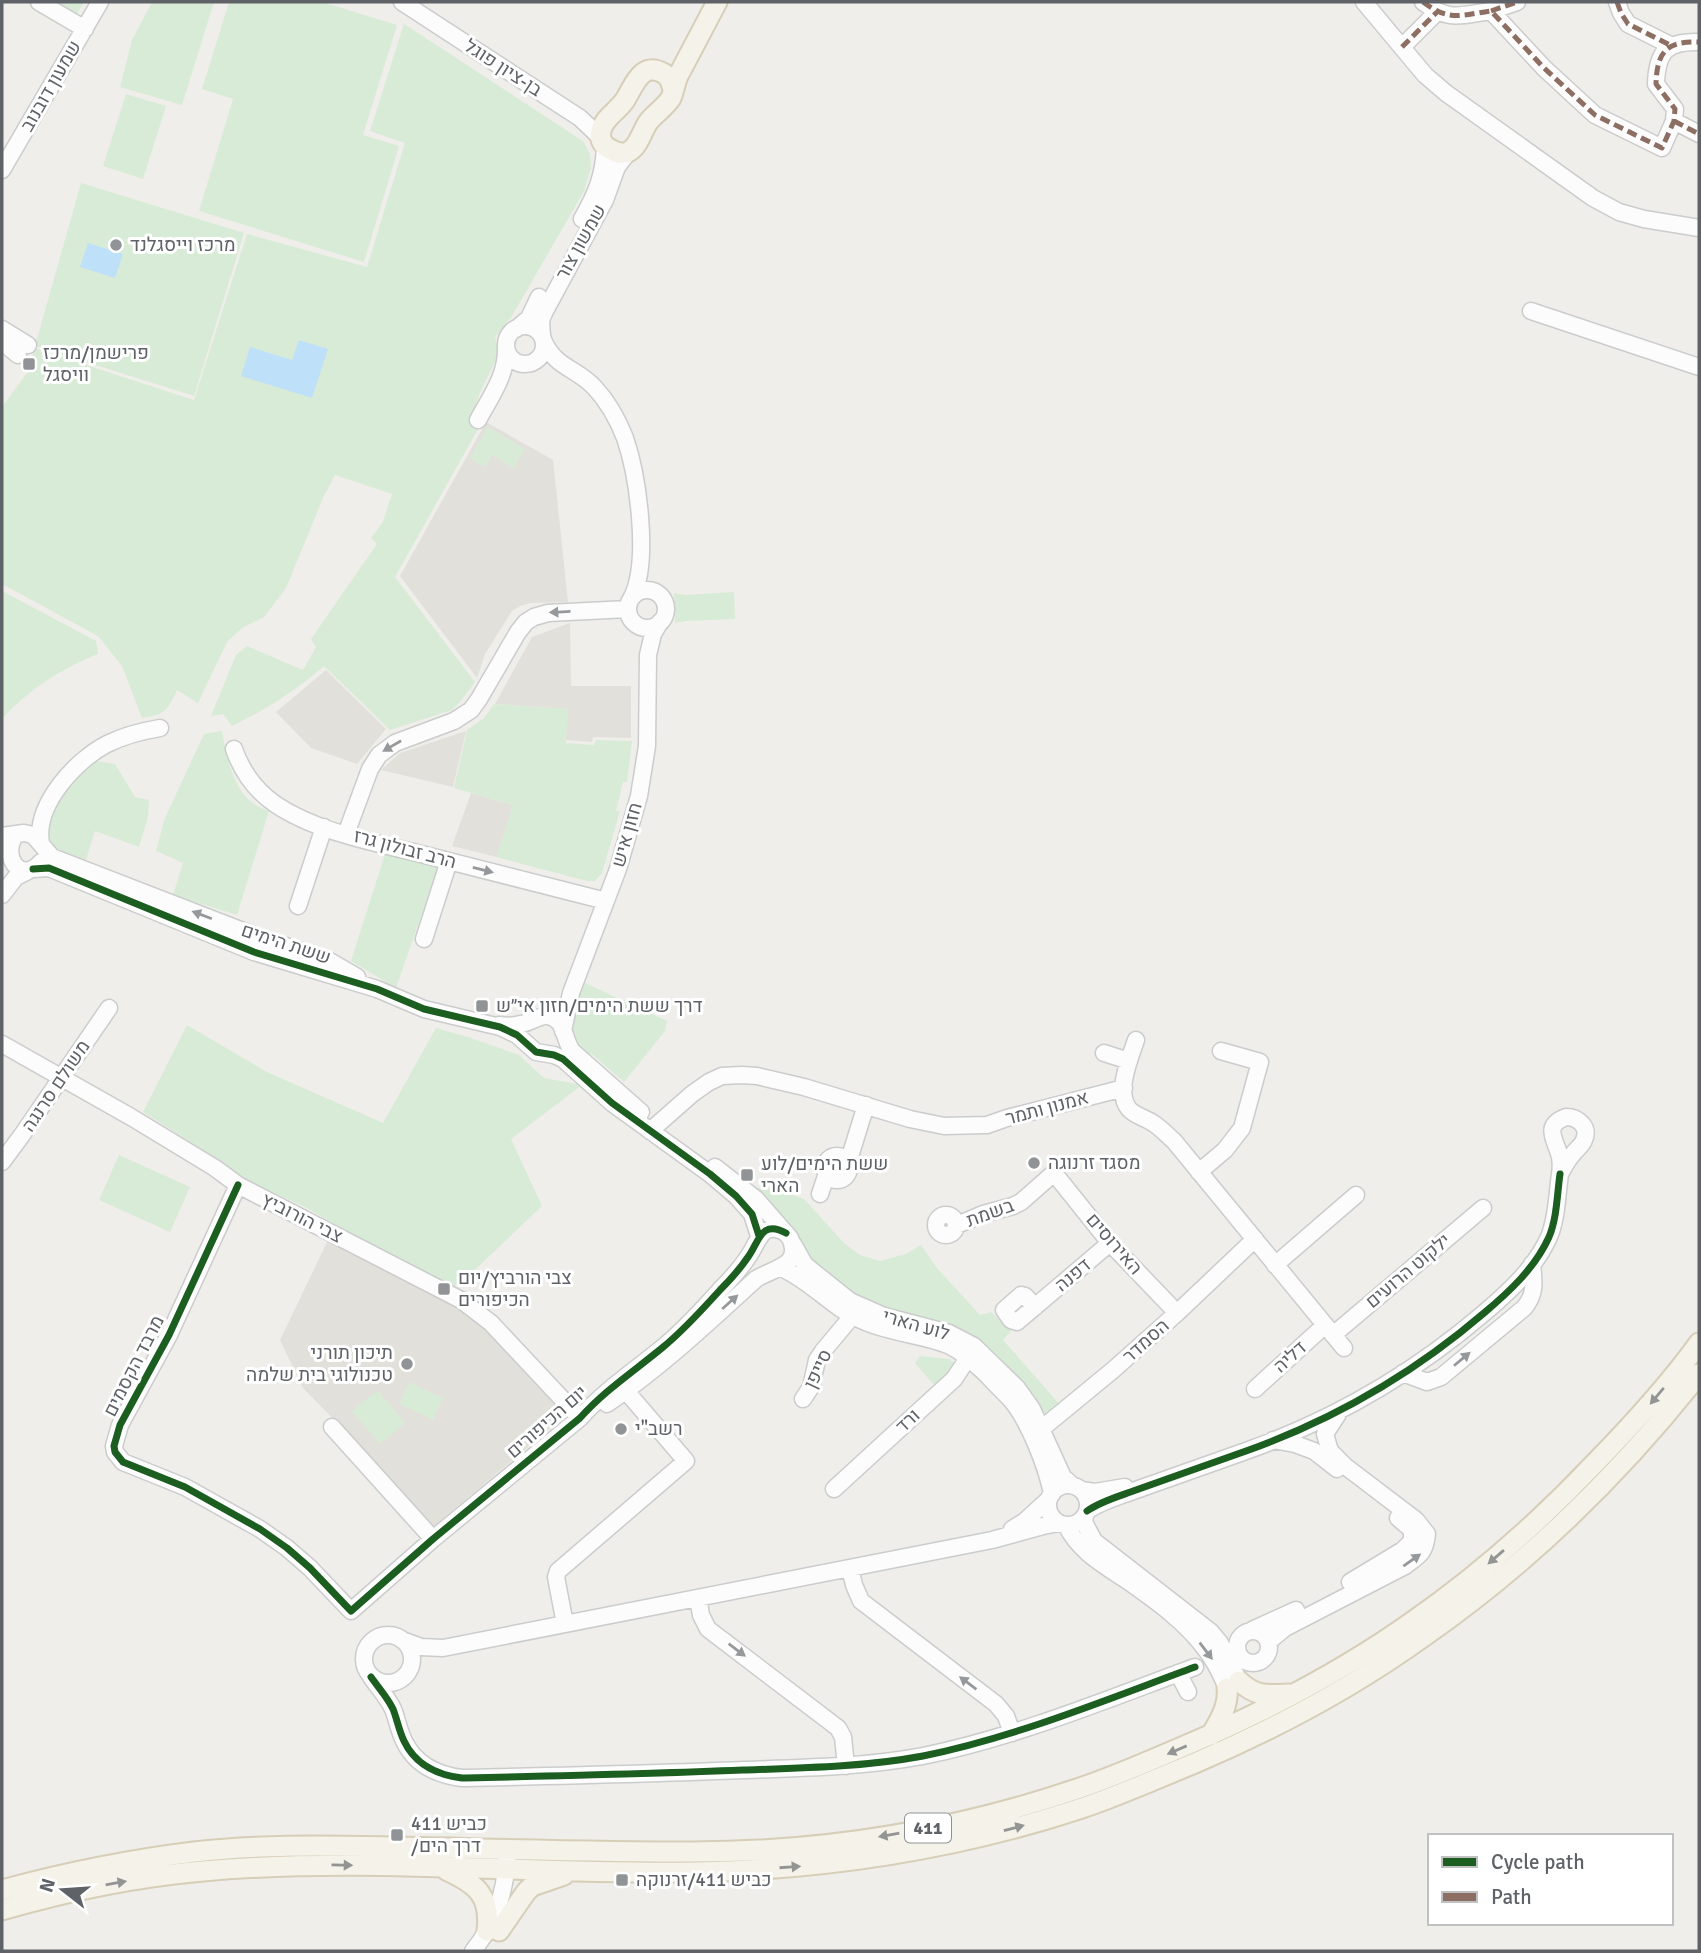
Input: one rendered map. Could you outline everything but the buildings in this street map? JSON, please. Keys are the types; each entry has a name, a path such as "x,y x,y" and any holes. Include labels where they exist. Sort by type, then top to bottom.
{"main road":[{"path":"656,71 674,55 702,2"},
{"path":"673,91 668,77 656,71 649,70 639,76 626,98 603,125 603,142 617,152 629,151 638,141 648,122 669,102 682,67 717,2"},
{"name":"411","path":"2,1910 119,1882 200,1871 287,1866 438,1867 512,1859 792,1847 879,1837 992,1813 1059,1795 1136,1767 1247,1719 1350,1661 1410,1623 1477,1572 1564,1496 1630,1427 1699,1343"},
{"name":"411","path":"2,1890 116,1863 198,1852 332,1846 512,1859 580,1870 747,1870 841,1862 927,1848 1086,1807 1241,1743 1383,1664 1421,1639 1499,1579 1578,1510 1645,1440 1699,1374"},
{"path":"1211,1735 1220,1721 1233,1684 1263,1695 1293,1694"},
{"path":"438,1867 463,1878 481,1893 493,1931"},
{"path":"493,1931 532,1886 580,1870"}],"street":[{"path":"39,2 80,26"},
{"name":"שמעון דובנוב","path":"2,170 80,26 89,2"},
{"name":"שמעון דובנוב","path":"2,153 80,26 100,2"},
{"name":"בן-ציון פוגל","path":"402,2 580,118 603,142"},
{"name":"בן-ציון פוגל","path":"420,2 581,109 598,114 614,112"},
{"path":"1364,2 1425,75 1592,198 1619,212 1699,228"},
{"path":"1423,2 1437,12 1451,16 1490,11 1517,2"},
{"path":"1617,2 1628,24 1670,46"},
{"path":"1490,11 1544,68 1595,115 1662,148 1674,121 1675,109 1656,84 1659,60 1665,50 1678,42 1699,43"},
{"path":"1402,47 1437,12"},
{"path":"1674,121 1699,134"},
{"name":"שמשון צור","path":"516,329 529,318 590,204 603,170 603,142"},
{"name":"שמשון צור","path":"543,339 541,324 545,311 605,200 617,167 629,151"},
{"path":"1531,310 1699,367"},
{"path":"478,420 501,378 508,337 524,326 536,330 552,356 595,388 621,428 630,455 646,575 664,600 666,608 660,622 644,628 631,609 639,576 641,552"},
{"path":"2,329 23,350 2,342"},
{"path":"501,378 510,370 528,364 542,354 543,339"},
{"path":"506,347 512,359 517,362 566,368"},
{"path":"631,609 643,590 658,593"},
{"path":"346,834 370,769 379,755 395,743 454,721 471,710 518,632 530,620 548,613 631,609"},
{"name":"חזון איש","path":"631,609 641,646 647,686"},
{"name":"חזון איש","path":"563,1033 568,1004 606,901 640,792 647,746 649,650 653,634 660,622"},
{"path":"2,885 5,855 13,835 33,828 61,785 96,751 122,738 160,728"},
{"name":"הרב זבולון גרז","path":"234,750 255,787 269,799 295,815 324,827 606,901"},
{"path":"2,895 16,877 31,870 41,860 44,852 40,827 43,815"},
{"path":"298,906 324,827"},
{"path":"13,835 33,835 42,844"},
{"name":"ששת הימים","path":"42,844 52,857 261,938 326,959 377,989"},
{"path":"5,855 16,869 31,870"},
{"path":"424,939 449,861"},
{"name":"ששת הימים","path":"31,870 49,868 254,952 377,989 424,1009 496,1025 514,1033 529,1046"},
{"name":"חזון איש","path":"537,1018 562,999 577,977"},
{"name":"משולם סרנגה","path":"2,1162 109,1008"},
{"path":"563,1033 555,1019 537,1018 528,1026 526,1032 529,1046 536,1052 563,1059 612,1103 654,1128 757,1199 790,1239 794,1250 790,1261 777,1268 762,1265 757,1260 755,1220 746,1206 654,1128 574,1052 563,1033"},
{"name":"ששת הימים","path":"496,1025 521,1024 537,1018"},
{"path":"548,1054 558,1048 563,1040 563,1033"},
{"path":"1136,1040 1124,1088 1129,1109 1164,1131 1344,1348"},
{"name":"צבי הורוביץ","path":"2,1044 194,1155 238,1185 461,1300 491,1323 580,1418"},
{"path":"1199,1172 1225,1150 1242,1128 1260,1062 1221,1051"},
{"path":"1104,1053 1129,1061"},
{"name":"אמנון ותמר","path":"654,1128 692,1094 722,1076 757,1076 944,1126 987,1125 1124,1088"},
{"path":"820,1194 827,1173 834,1179 841,1179 848,1171 848,1163 866,1105"},
{"name":"בשמת","path":"957,1225 1013,1206 1054,1174"},
{"name":"האירוסים","path":"1054,1174 1110,1243 1177,1313"},
{"path":"371,1677 384,1683 392,1683 426,1655 443,1648 1077,1523 1102,1503 1273,1440 1340,1411 1403,1373 1472,1323 1520,1280 1545,1244 1554,1222 1560,1174"},
{"name":"מרבד הקסמים","path":"238,1185 169,1335 120,1425 115,1452 123,1462 186,1487 260,1529 310,1568 351,1611"},
{"path":"1275,1265 1356,1195"},
{"name":"ילקוט הרועים","path":"1329,1330 1483,1208"},
{"path":"756,1242 769,1229 781,1230 790,1239"},
{"name":"לוע הארי","path":"790,1239 805,1265 857,1311"},
{"name":"הסמדר","path":"1037,1433 1177,1313 1255,1239"},
{"name":"יום הכיפורים","path":"351,1611 685,1327 738,1271 756,1242"},
{"name":"דפנה","path":"1035,1307 1110,1243"},
{"path":"1403,1373 1427,1382 1441,1377 1524,1308 1533,1293 1532,1264"},
{"name":"לוע הארי","path":"777,1268 807,1283 828,1300 857,1311 949,1333 1017,1388 1032,1409 1050,1480 1051,1497"},
{"name":"יום הכיפורים","path":"580,1418 599,1410 626,1391 682,1346 756,1279 777,1268"},
{"name":"סייפן","path":"803,1399 811,1387 817,1360 822,1351 857,1311"},
{"name":"דליה","path":"1255,1389 1329,1330"},
{"name":"ורד","path":"834,1489 954,1379 964,1364 968,1350"},
{"path":"565,1624 556,1577 558,1571 686,1461 626,1391"},
{"path":"1268,1642 1284,1628 1405,1566 1425,1548 1427,1534 1416,1520 1345,1466 1330,1451 1325,1434 1340,1411"},
{"path":"332,1427 433,1539"},
{"name":"לוע הארי","path":"1037,1433 1063,1477 1077,1488"},
{"path":"1252,1630 1261,1632 1268,1642 1268,1654 1261,1661 1252,1663 1241,1659 1237,1650 1237,1641 1243,1633 1337,1590 1403,1550 1412,1541 1412,1530 1314,1451 1273,1440"},
{"path":"992,1540 1025,1521 1062,1486 1095,1492 1130,1486 1145,1487"},
{"path":"1077,1488 1087,1499 1085,1524 1094,1541 1211,1632 1220,1643 1233,1684"},
{"path":"1051,1497 1049,1512 1054,1520 1063,1524 1082,1549 1132,1584 1190,1632 1233,1684"},
{"path":"850,1568 862,1601 996,1704 1006,1716 1012,1733"},
{"path":"698,1598 701,1615 708,1629 838,1728 843,1737 846,1766"},
{"path":"443,1648 421,1647 387,1635 370,1643 363,1660 392,1708 403,1740 416,1759 438,1773 462,1778 846,1766 922,1756 1012,1733 1195,1667"},
{"path":"392,1708 394,1689 404,1675 411,1655 402,1640"},
{"path":"1178,1673 1188,1692"},
{"path":"486,1951 512,1859"},
{"path":"473,1951 493,1931"}],"shaded area":[{"path":"486,422 553,460 568,602 530,603 512,611 485,654 477,678 400,576"},
{"path":"570,623 571,686 631,686 631,738 593,737 592,742 566,740 568,709 495,704 532,637"},
{"path":"326,670 386,729 357,764 311,748 276,712"},
{"path":"466,731 453,787 381,770 400,753"},
{"path":"471,793 513,805 497,857 452,846"},
{"name":"תיכון תורני טכנולוגי בית שלמה","path":"329,1238 473,1315 566,1415 429,1530 343,1429 303,1388 280,1340"}],"green space":[{"path":"53,2 84,2 76,15"},
{"path":"152,2 214,2 182,105 120,87 132,40"},
{"path":"229,2 322,2 397,25 363,135 399,146 364,262 199,211 233,99 202,89"},
{"path":"404,24 583,141 590,154 591,168 584,191 512,316 495,337 500,352 471,416 482,422 395,577 475,682 452,710 390,730 324,666 280,699 232,726 223,714 211,716 236,655 247,646 303,670 316,647 311,639 377,544 371,538 383,522 392,494 335,475 286,588 264,617 242,628 227,642 198,703 177,690 164,711 142,718 122,666 98,636 2,584 2,407 30,369 34,348 194,400 247,234 367,267 405,143 370,131"},
{"path":"126,94 166,106 143,179 103,166"},
{"path":"81,183 244,233 194,396 35,346"},
{"path":"488,427 525,449 514,468 492,455 484,467 470,458"},
{"path":"2,591 96,641 98,654 46,681 23,698 2,719"},
{"path":"734,592 735,619 675,623 674,593 685,595"},
{"path":"494,704 568,709 566,743 594,745 596,740 632,741 627,782 623,782 616,811 620,811 602,873 595,881 496,857 513,805 454,788 467,730 484,718"},
{"path":"222,731 232,771 241,790 254,804 269,811 237,915 173,895 183,863 156,851 165,818 204,734"},
{"path":"95,761 115,764 135,797 149,800 148,817 139,847 95,831 85,863 55,850 48,839 46,827 57,802"},
{"path":"385,854 438,867 396,988 351,961"},
{"path":"585,983 667,1021 665,1031 624,1082 592,1054 586,1055 572,1034 572,1019"},
{"path":"187,1025 267,1072 383,1123 436,1028 519,1055 544,1078 582,1085 511,1139 542,1206 460,1284 447,1288 305,1207 244,1179 224,1163 143,1112"},
{"path":"119,1155 190,1187 170,1232 99,1200"},
{"path":"754,1188 771,1188 804,1199 844,1243 860,1255 880,1261 906,1254 921,1245 936,1267 980,1315 991,1312 1011,1331 1003,1340 1062,1407 1048,1417 975,1343 879,1312 826,1279"},
{"path":"920,1356 949,1359 953,1362 952,1368 935,1386 915,1363"},
{"path":"409,1382 443,1398 433,1420 399,1404"},
{"path":"378,1390 405,1423 380,1444 352,1411"}],"water":[{"path":"88,243 123,254 115,278 80,267"},
{"path":"299,340 328,349 312,398 241,376 250,347 292,360"}],"marked path":[{"path":"1423,2 1448,15 1491,11 1544,68 1595,115 1662,148 1674,121 1675,109 1656,84 1659,63 1666,50 1672,46 1699,42"},
{"path":"1491,11 1517,2"},
{"path":"1617,2 1628,24 1670,45"},
{"path":"1402,47 1437,12"},
{"path":"1674,121 1699,134"}],"cycle path":[{"path":"33,869 49,868 254,952 377,989 424,1009 500,1027 517,1035 536,1052 563,1059 612,1103 710,1174 752,1214 759,1236"},
{"path":"1087,1511 1098,1504 1310,1425 1371,1393 1430,1356 1503,1297 1536,1259 1552,1230 1560,1174"},
{"path":"238,1185 169,1335 120,1425 115,1452 123,1462 185,1487 260,1529 310,1568 351,1611 677,1335 735,1274 766,1230 778,1229 786,1233"},
{"path":"371,1677 391,1705 404,1741 414,1756 436,1771 462,1778 811,1768 901,1760 992,1739 1195,1667"}],"place":[{"name":"מרכז וייסגלנד","path":"116,245"},
{"name":"פרישמן/מרכז וויסגל","path":"29,364"},
{"name":"דרך ששת הימים/חזון אי״ש","path":"482,1006"},
{"name":"מסגד זרנוגה","path":"1034,1163"},
{"name":"ששת הימים/לוע הארי","path":"747,1175"},
{"name":"צבי הורביץ/יום הכיפורים","path":"444,1289"},
{"name":"תיכון תורני טכנולוגי בית שלמה","path":"407,1364"},
{"name":"רשב\"י","path":"621,1429"},
{"name":"כביש 411 /דרך הים","path":"397,1835"},
{"name":"כביש 411/זרנוקה","path":"622,1880"}]}
